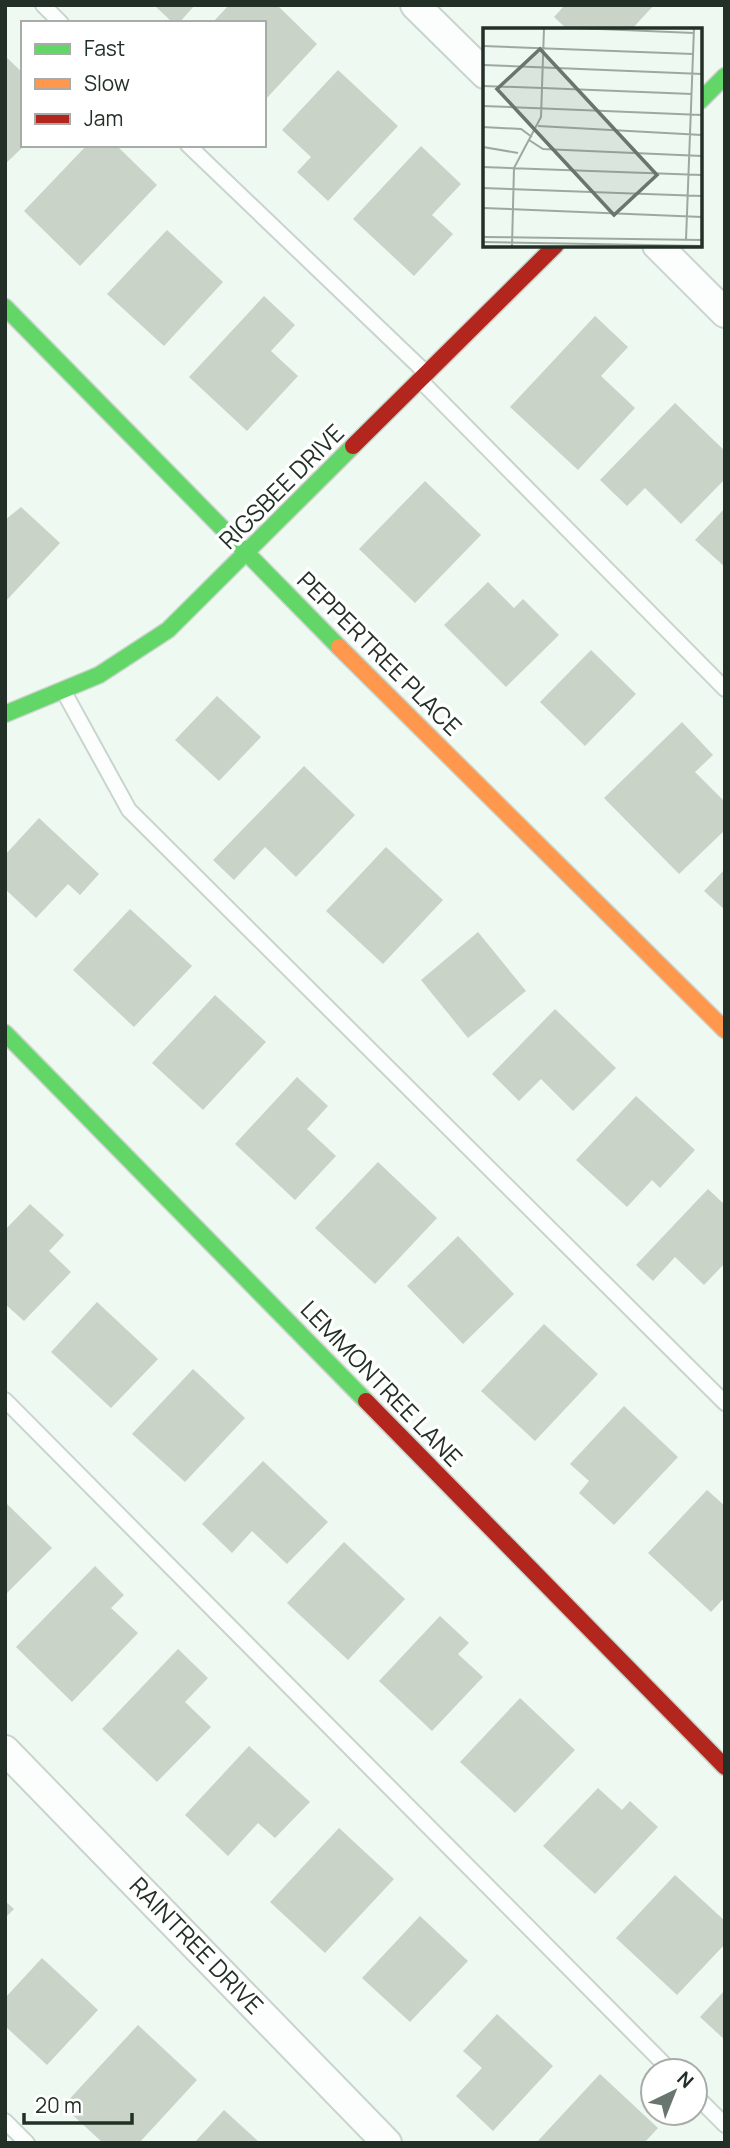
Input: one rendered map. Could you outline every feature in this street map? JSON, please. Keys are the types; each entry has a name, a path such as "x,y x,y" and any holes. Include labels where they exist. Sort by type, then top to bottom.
{"street":[{"path":"415,5 483,72"},
{"path":"702,99 725,76"},
{"name":"RIGSBEE DRIVE","path":"5,714 99,675 168,629 247,555 554,247"},
{"path":"659,247 725,313"},
{"name":"PEPPERTREE PLACE","path":"5,307 247,555 725,1030"},
{"name":"LEMMONTREE LANE","path":"5,1033 725,1767"},
{"name":"RAINTREE DRIVE","path":"5,1750 387,2143"}],"lane":[{"path":"43,5 59,21"},
{"path":"190,147 424,378 725,690"},
{"path":"63,691 129,810 725,1403"},
{"path":"5,1400 657,2057"},
{"path":"709,2109 725,2125"},
{"path":"5,2120 27,2143"}],"building":[{"path":"154,5 195,5 181,21 171,21"},
{"path":"229,5 277,5 317,44 266,99 266,21 214,21"},
{"path":"565,5 654,5 633,28 566,28 554,17"},
{"path":"5,56 21,71 23,147 5,164"},
{"path":"338,70 398,126 328,201 297,172 311,157 282,130"},
{"path":"421,146 461,184 432,215 453,234 414,276 353,219"},
{"path":"85,147 118,147 157,185 80,266 24,211"},
{"path":"167,230 223,282 164,346 107,294"},
{"path":"264,296 295,325 271,351 298,376 247,431 189,377"},
{"path":"595,316 628,347 601,376 635,408 578,470 510,407"},
{"path":"675,403 725,451 725,479 681,524 645,488 627,506 600,480"},
{"path":"425,481 481,535 415,603 359,549"},
{"path":"21,507 60,543 5,602 5,520"},
{"path":"725,508 725,567 695,540"},
{"path":"488,582 514,608 523,599 559,635 506,687 444,625"},
{"path":"591,650 636,694 585,746 540,702"},
{"path":"217,696 261,737 219,781 175,740"},
{"path":"682,722 713,755 695,772 725,802 725,830 679,874 604,798"},
{"path":"304,766 355,815 296,877 265,847 234,880 213,860"},
{"path":"39,818 99,874 80,895 68,884 36,918 5,889 5,855"},
{"path":"386,847 443,900 383,964 326,911"},
{"path":"725,869 725,910 704,891"},
{"path":"130,909 192,966 134,1027 73,970"},
{"path":"478,932 526,991 468,1038 421,980"},
{"path":"215,995 266,1042 203,1110 152,1063"},
{"path":"555,1009 616,1068 573,1111 541,1079 519,1101 492,1074"},
{"path":"297,1077 328,1106 307,1129 336,1156 295,1200 235,1144"},
{"path":"636,1096 695,1150 660,1188 652,1180 627,1207 576,1160"},
{"path":"378,1162 437,1218 375,1284 315,1228"},
{"path":"708,1189 725,1205 725,1263 704,1285 675,1257 653,1281 636,1265"},
{"path":"30,1204 64,1235 49,1251 71,1272 24,1321 5,1304 5,1230"},
{"path":"458,1236 514,1294 463,1344 407,1286"},
{"path":"97,1302 158,1359 111,1408 51,1352"},
{"path":"544,1324 598,1374 535,1441 481,1391"},
{"path":"193,1369 245,1418 185,1482 132,1434"},
{"path":"624,1406 678,1457 614,1525 579,1493 589,1481 570,1464"},
{"path":"263,1461 328,1522 287,1564 252,1531 232,1553 202,1524"},
{"path":"707,1490 725,1506 725,1597 711,1612 648,1553"},
{"path":"5,1502 52,1548 5,1595"},
{"path":"344,1542 405,1599 348,1660 287,1603"},
{"path":"95,1566 124,1595 111,1608 138,1633 72,1702 16,1647"},
{"path":"440,1616 469,1643 458,1654 483,1677 432,1731 379,1681"},
{"path":"178,1649 208,1678 185,1702 211,1727 157,1782 102,1729"},
{"path":"520,1698 575,1750 515,1813 460,1762"},
{"path":"249,1746 310,1802 275,1838 258,1823 228,1856 185,1815"},
{"path":"598,1788 622,1810 630,1801 658,1827 595,1894 543,1846"},
{"path":"339,1828 394,1879 325,1953 270,1902"},
{"path":"675,1875 725,1921 725,1944 677,1995 616,1938"},
{"path":"5,1901 14,1909 5,1918"},
{"path":"420,1916 468,1961 410,2022 362,1978"},
{"path":"42,1958 98,2010 47,2065 5,2026 5,1998"},
{"path":"725,1990 725,2040 700,2017"},
{"path":"497,2014 553,2066 493,2131 456,2096 482,2068 463,2051"},
{"path":"138,2025 197,2080 139,2143 103,2143 63,2106"},
{"path":"600,2074 639,2110 639,2127 658,2128 644,2143 536,2143"},
{"path":"224,2110 260,2143 194,2143"}],"traffic: fast":[{"path":"702,99 725,76"},
{"path":"5,307 339,647"},
{"path":"5,714 99,675 168,630 353,446"},
{"path":"5,1033 366,1401"}],"traffic: slow":[{"path":"339,647 725,1030"}],"traffic: jam":[{"path":"353,446 554,247"},
{"path":"366,1401 725,1767"}]}
